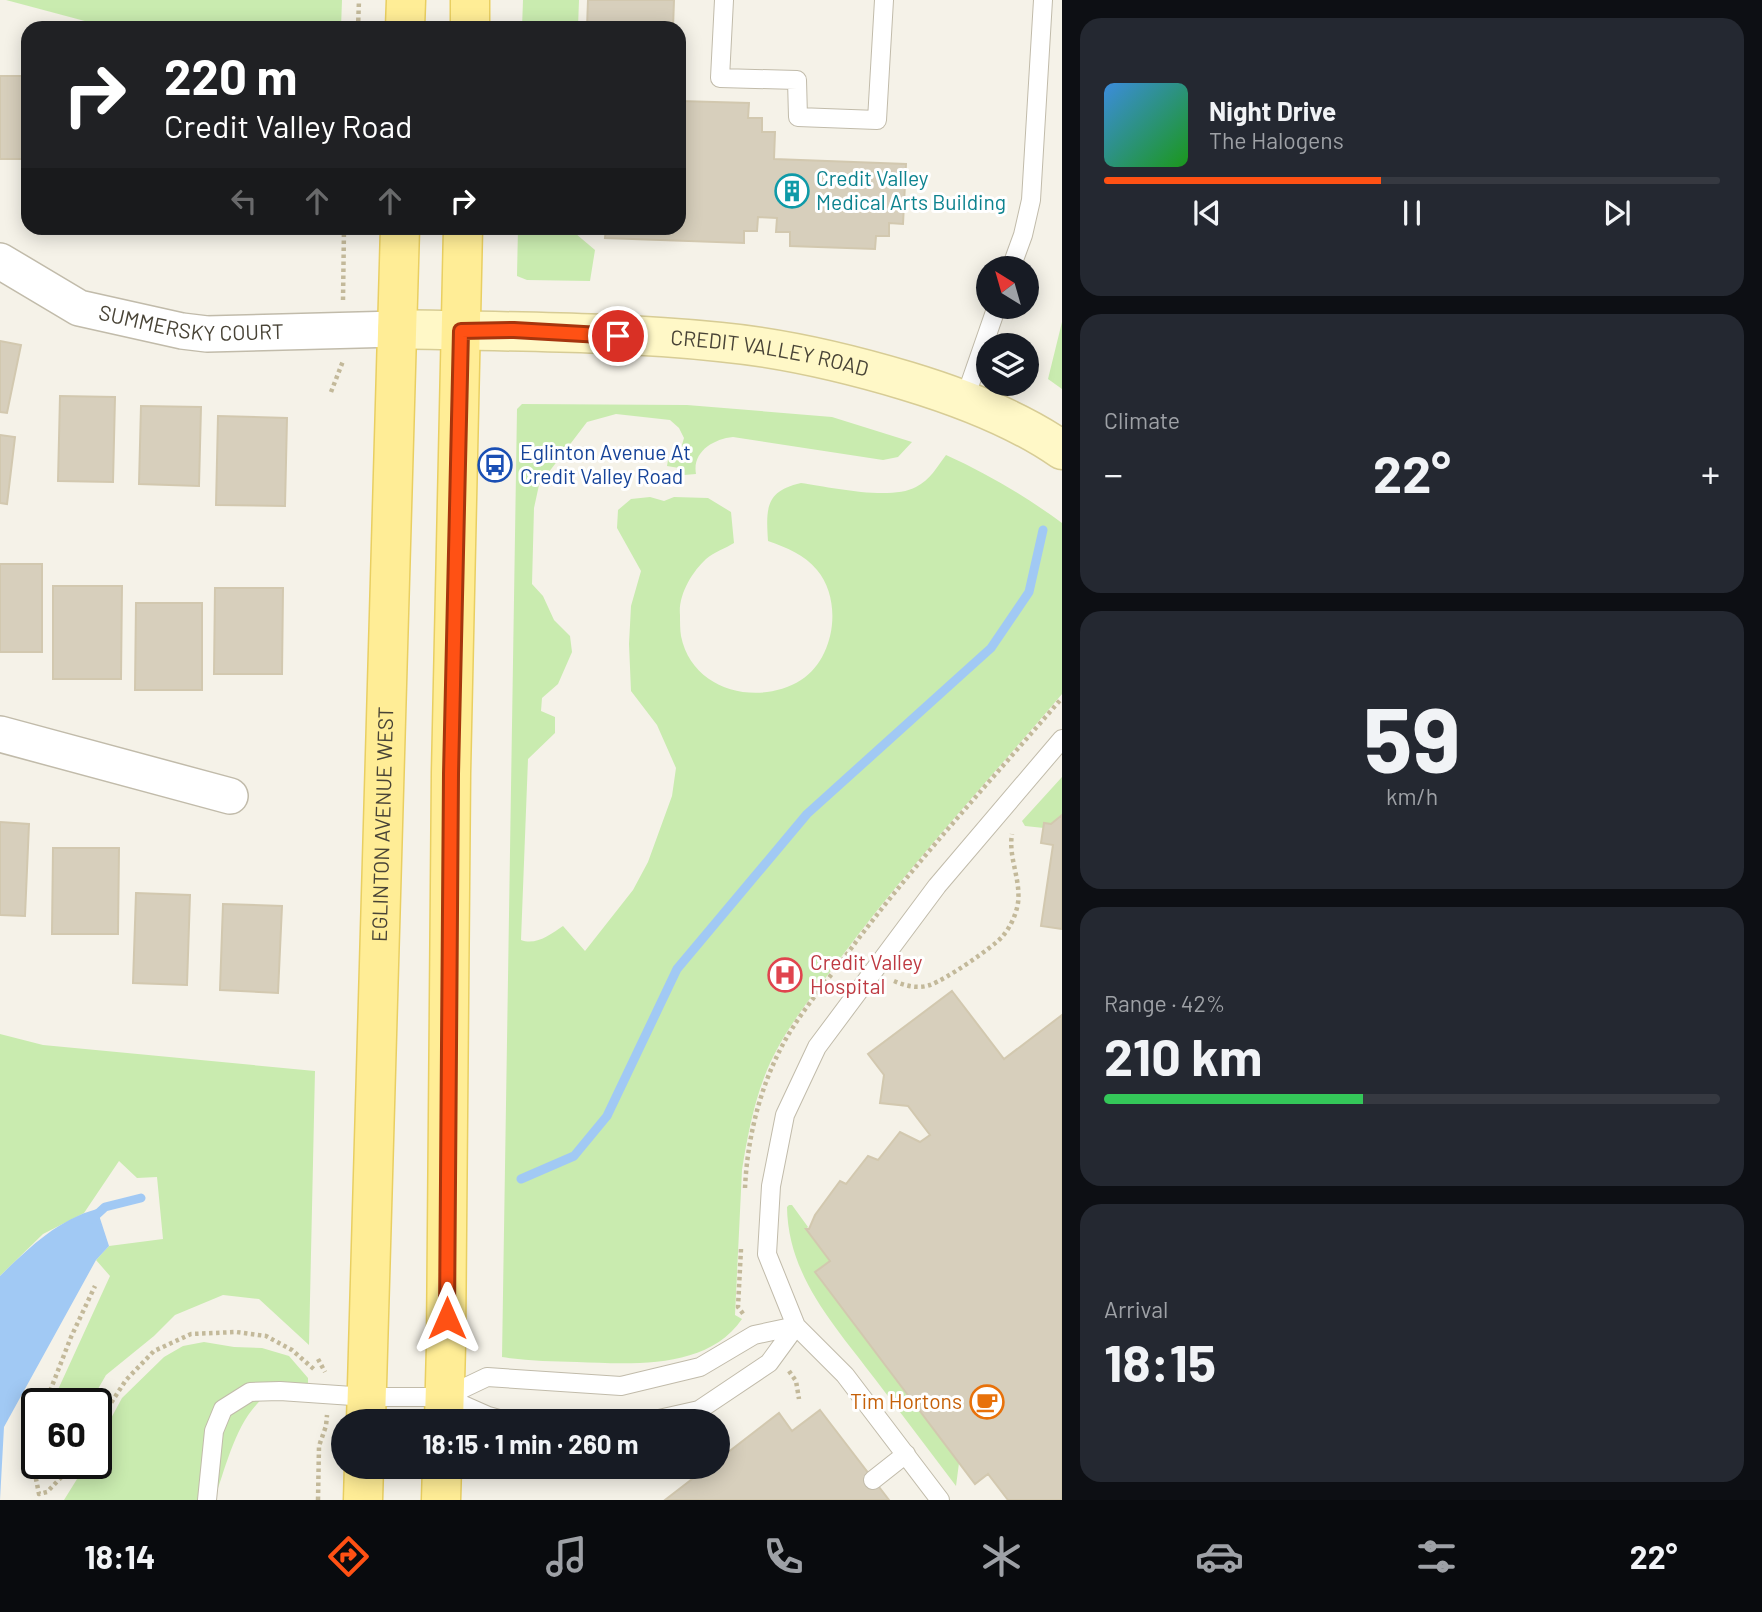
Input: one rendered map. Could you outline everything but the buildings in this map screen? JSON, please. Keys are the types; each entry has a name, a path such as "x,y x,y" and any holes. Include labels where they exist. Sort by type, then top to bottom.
{"main road":[{"path":"405,21 406,0"},
{"path":"470,0 470,21"},
{"name":"EGLINTON AVENUE WEST","path":"366,1409 400,235"},
{"path":"444,1409 451,774 463,235"},
{"path":"363,1500 364,1479"},
{"path":"441,1500 442,1479"}],"street":[{"name":"SUMMERSKY COURT","path":"0,261 79,308 182,331 207,334 397,329"},
{"name":"CREDIT VALLEY ROAD","path":"397,329 514,330 721,342 807,356 884,374 964,401 1022,426 1062,450"},
{"path":"0,733 230,796"}],"lane":[{"path":"724,0 720,78 797,80 798,117 877,120 884,0"},
{"path":"1015,256 1031,200 1043,0"},
{"path":"964,401 993,319"},
{"path":"940,1500 845,1375 796,1326 767,1254 771,1186 785,1115 817,1047 937,886 1062,739"},
{"path":"444,1409 487,1377 621,1385 700,1367 754,1335 796,1326"},
{"path":"700,1409 769,1363 796,1326"},
{"path":"207,1500 214,1431 223,1409 250,1392 280,1391 366,1409"},
{"path":"873,1480 906,1454"}],"path":[{"path":"358,21 359,0"},
{"path":"343,300 344,235"},
{"path":"331,392 343,365"},
{"path":"875,969 895,982 915,987 929,986 1001,939 1012,923 1018,904 1017,877 1011,851 1013,830"},
{"path":"51,1388 95,1286"},
{"path":"112,1401 126,1380 154,1351 191,1334 236,1332 266,1336 292,1350 317,1371"},
{"path":"318,1500 319,1446 326,1426"},
{"path":"36,1479 39,1494 47,1492 60,1479"}],"green space":[{"path":"6,0 342,0 341,21 85,21"},
{"path":"523,0 579,0 578,21 522,21"},
{"path":"518,235 577,235 595,250 590,281 527,280 517,276"},
{"path":"1062,322 1062,389 1048,379"},
{"path":"522,404 687,405 832,417 912,442 898,457 883,460 733,437 711,444 697,459 696,474 684,475 679,468 667,466 668,460 679,455 684,438 679,428 670,420 616,414 587,422 539,485 534,508 532,584 543,596 554,620 570,636 572,652 558,684 542,698 541,711 555,717 555,733 528,759 521,940 543,938 563,926 585,951 633,890 648,862 672,796 676,768 657,725 631,691 631,606 641,571 617,528 618,510 631,499 650,497 664,501 674,497 708,498 731,512 734,543 706,559 691,577 681,600 680,631 688,655 698,670 729,689 747,692 784,688 801,680 813,670 821,658 832,628 830,597 817,570 801,556 768,541 767,520 770,503 774,496 789,486 801,483 860,492 905,491 925,481 946,455 1006,486 1062,523 1062,694 865,925 787,1031 773,1057 757,1098 742,1170 735,1315 742,1319 727,1336 709,1348 689,1356 667,1360 621,1363 502,1357 517,409"},
{"path":"1062,777 1062,815 1051,824 1044,823 1044,828 1025,826 1022,821"},
{"path":"0,1034 43,1045 315,1071 309,1345 259,1299 223,1295 175,1315 106,1375 99,1388 59,1388 110,1276 96,1260 109,1246 163,1239 157,1177 137,1178 119,1161 84,1213 43,1234 0,1276"},
{"path":"789,1205 792,1205 830,1261 815,1272 959,1463 956,1486 817,1300 796,1256 789,1232"},
{"path":"204,1342 262,1348 289,1356 308,1378 308,1385 281,1387 255,1406 245,1420 230,1452 214,1500 64,1500 77,1479 112,1479 112,1416 122,1398 164,1357 183,1346"}],"water":[{"path":"97,1209 109,1246 96,1260 25,1388 21,1388 21,1396 4,1427 0,1500 0,1276 33,1245 56,1228"}],"waterway":[{"path":"521,1179 574,1156 607,1116 677,969 807,814 991,648 1029,592 1043,530"},
{"path":"92,1219 105,1207 141,1198"}],"place":[{"name":"Credit Valley Medical Arts Building","path":"792,191"},
{"name":"Eglinton Avenue At Credit Valley Road","path":"495,465"},
{"name":"Credit Valley Hospital","path":"785,975"},
{"name":"Tim Hortons","path":"987,1402"}],"route":[{"path":"447,1318 451,774 461,331 514,330 618,336"}]}
